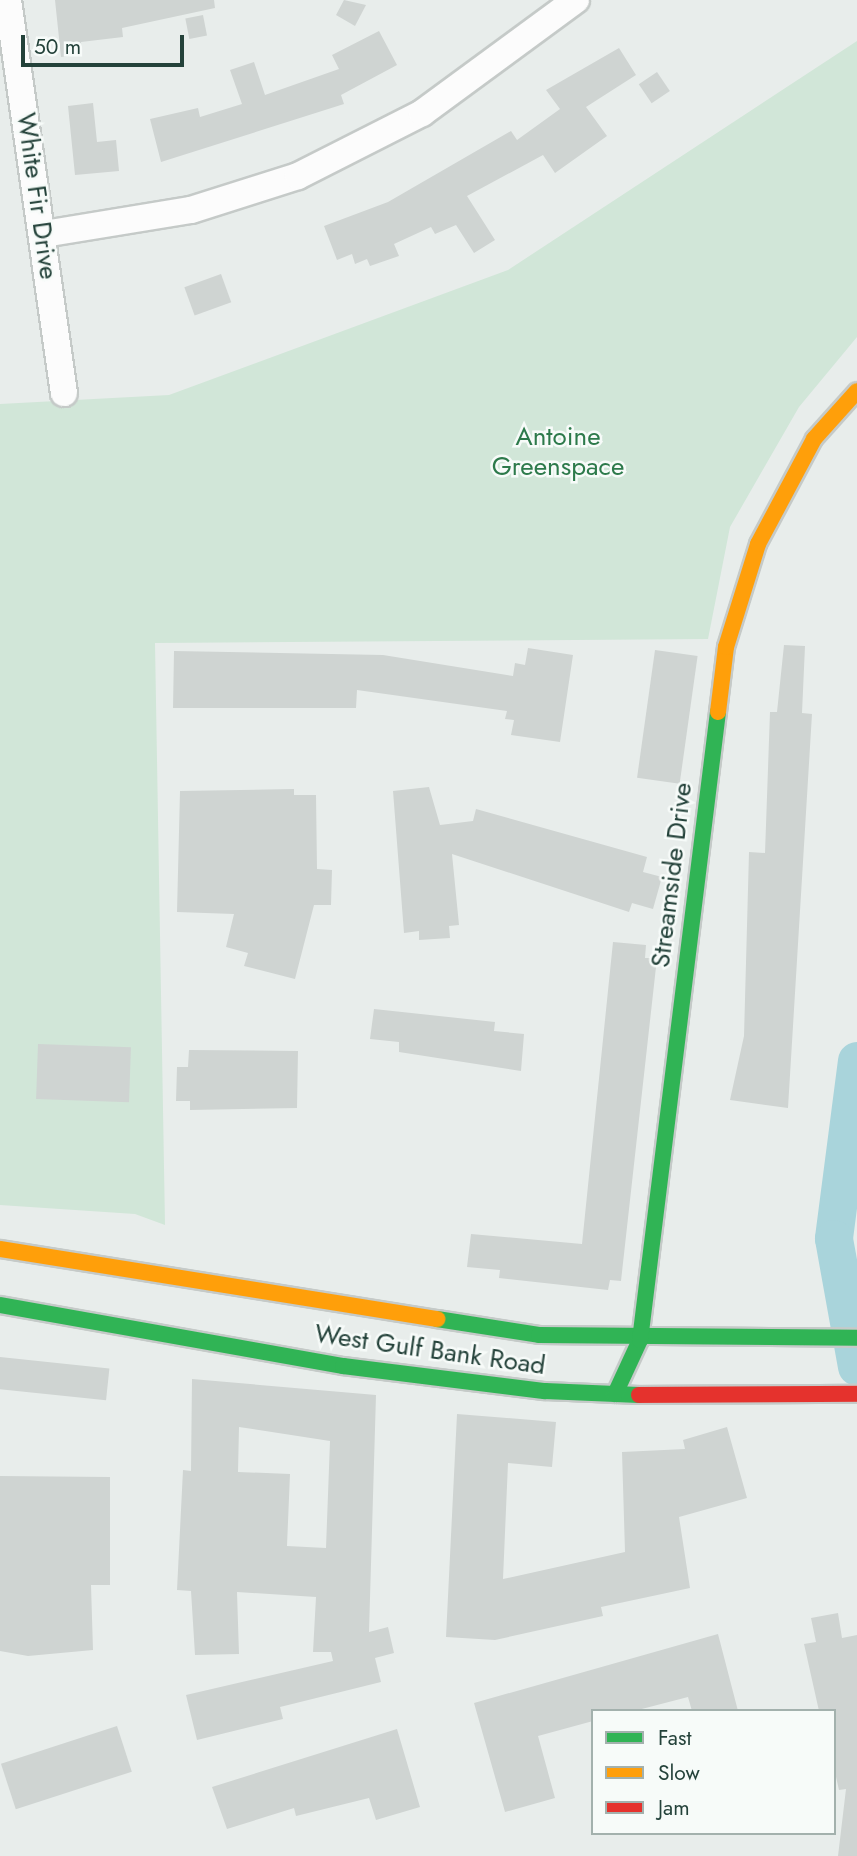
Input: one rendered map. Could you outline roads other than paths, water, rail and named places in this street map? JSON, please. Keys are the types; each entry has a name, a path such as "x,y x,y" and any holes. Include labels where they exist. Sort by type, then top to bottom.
{"main road":[{"name":"Streamside Drive","path":"615,1394 640,1340 726,646 758,544 814,439 857,391"},
{"name":"West Gulf Bank Road","path":"0,1249 166,1274 402,1317 640,1340 857,1338"},
{"path":"162,1296 166,1274"},
{"name":"West Gulf Bank Road","path":"0,1305 158,1324 417,1377 615,1394 726,1399 857,1394"}],"street":[{"name":"White Fir Drive","path":"8,0 44,234 64,393"},
{"path":"44,234 191,210 319,167 422,113 576,0"}],"waterway":[{"path":"857,1061 834,1239 857,1367"}],"park label":[{"name":"Antoine Greenspace","path":"558,452"}]}
